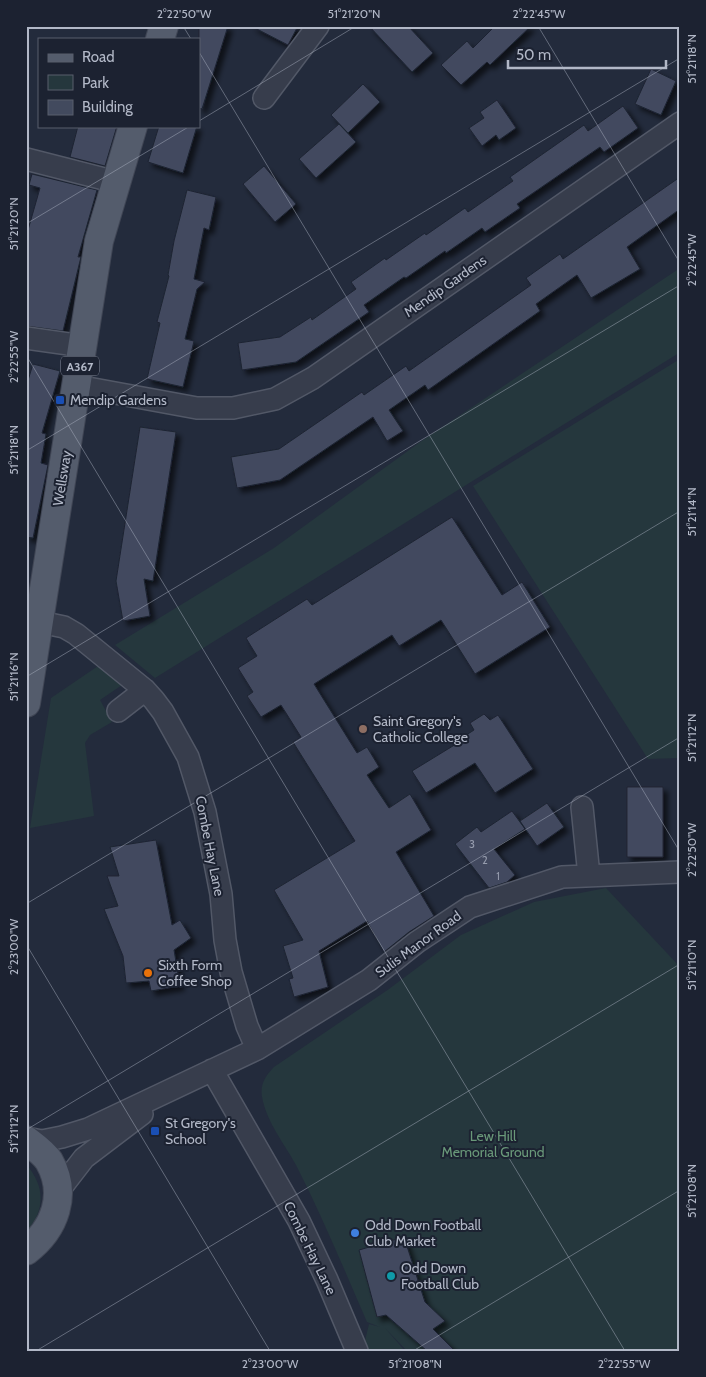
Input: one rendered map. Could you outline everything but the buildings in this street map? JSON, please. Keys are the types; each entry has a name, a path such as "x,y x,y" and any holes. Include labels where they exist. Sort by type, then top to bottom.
{"main road":[{"path":"160,38 164,26"},
{"name":"Wellsway","path":"36,612 77,386 100,241 132,128"},
{"name":"A367","path":"26,703 36,612"},
{"path":"26,1139 48,1161 56,1181 57,1193 56,1207 50,1226 39,1241 26,1251"}],"street":[{"path":"264,98 318,26"},
{"name":"Mendip Gardens","path":"77,386 196,408 233,408 275,399 313,378 680,123"},
{"path":"26,159 116,182"},
{"path":"26,338 83,346"},
{"name":"Combe Hay Lane","path":"36,612 76,634 145,690 163,712 188,757 205,812 221,894 225,940 231,972 247,1026 257,1049"},
{"path":"118,711 145,690"},
{"path":"582,807 589,876"},
{"name":"Sulis Manor Road","path":"26,1139 42,1141 62,1138 88,1130 257,1049 369,980 417,942 470,907 562,877 680,872"},
{"name":"Combe Hay Lane","path":"212,1070 299,1221 327,1280 357,1351"},
{"name":"Sulis Manor Road","path":"57,1193 72,1171 90,1154 180,1086"}],"green space":[{"path":"680,268 679,353 155,678 115,645 274,548 423,440"},
{"path":"680,359 680,758 648,759 473,486"},
{"path":"101,664 122,685 100,700 112,722 90,735 85,743 94,816 30,828 51,698"},
{"name":"Lew Hill Memorial Ground","path":"606,888 680,967 680,1351 407,1351 385,1328 405,1351 365,1351 364,1345 369,1324 380,1327 367,1322 306,1184 268,1116 262,1097 266,1077 274,1067 389,989 461,935 534,902"},
{"path":"26,1164 37,1181 41,1198 37,1215 33,1224 26,1232"}],"place":[{"name":"Mendip Gardens","path":"60,400"},
{"name":"Saint Gregory's Catholic College","path":"363,729"},
{"name":"Sixth Form Coffee Shop","path":"148,973"},
{"name":"St Gregory's School","path":"155,1131"},
{"name":"Odd Down Football Club Market","path":"355,1233"},
{"name":"Odd Down Football Club","path":"391,1276"}]}
